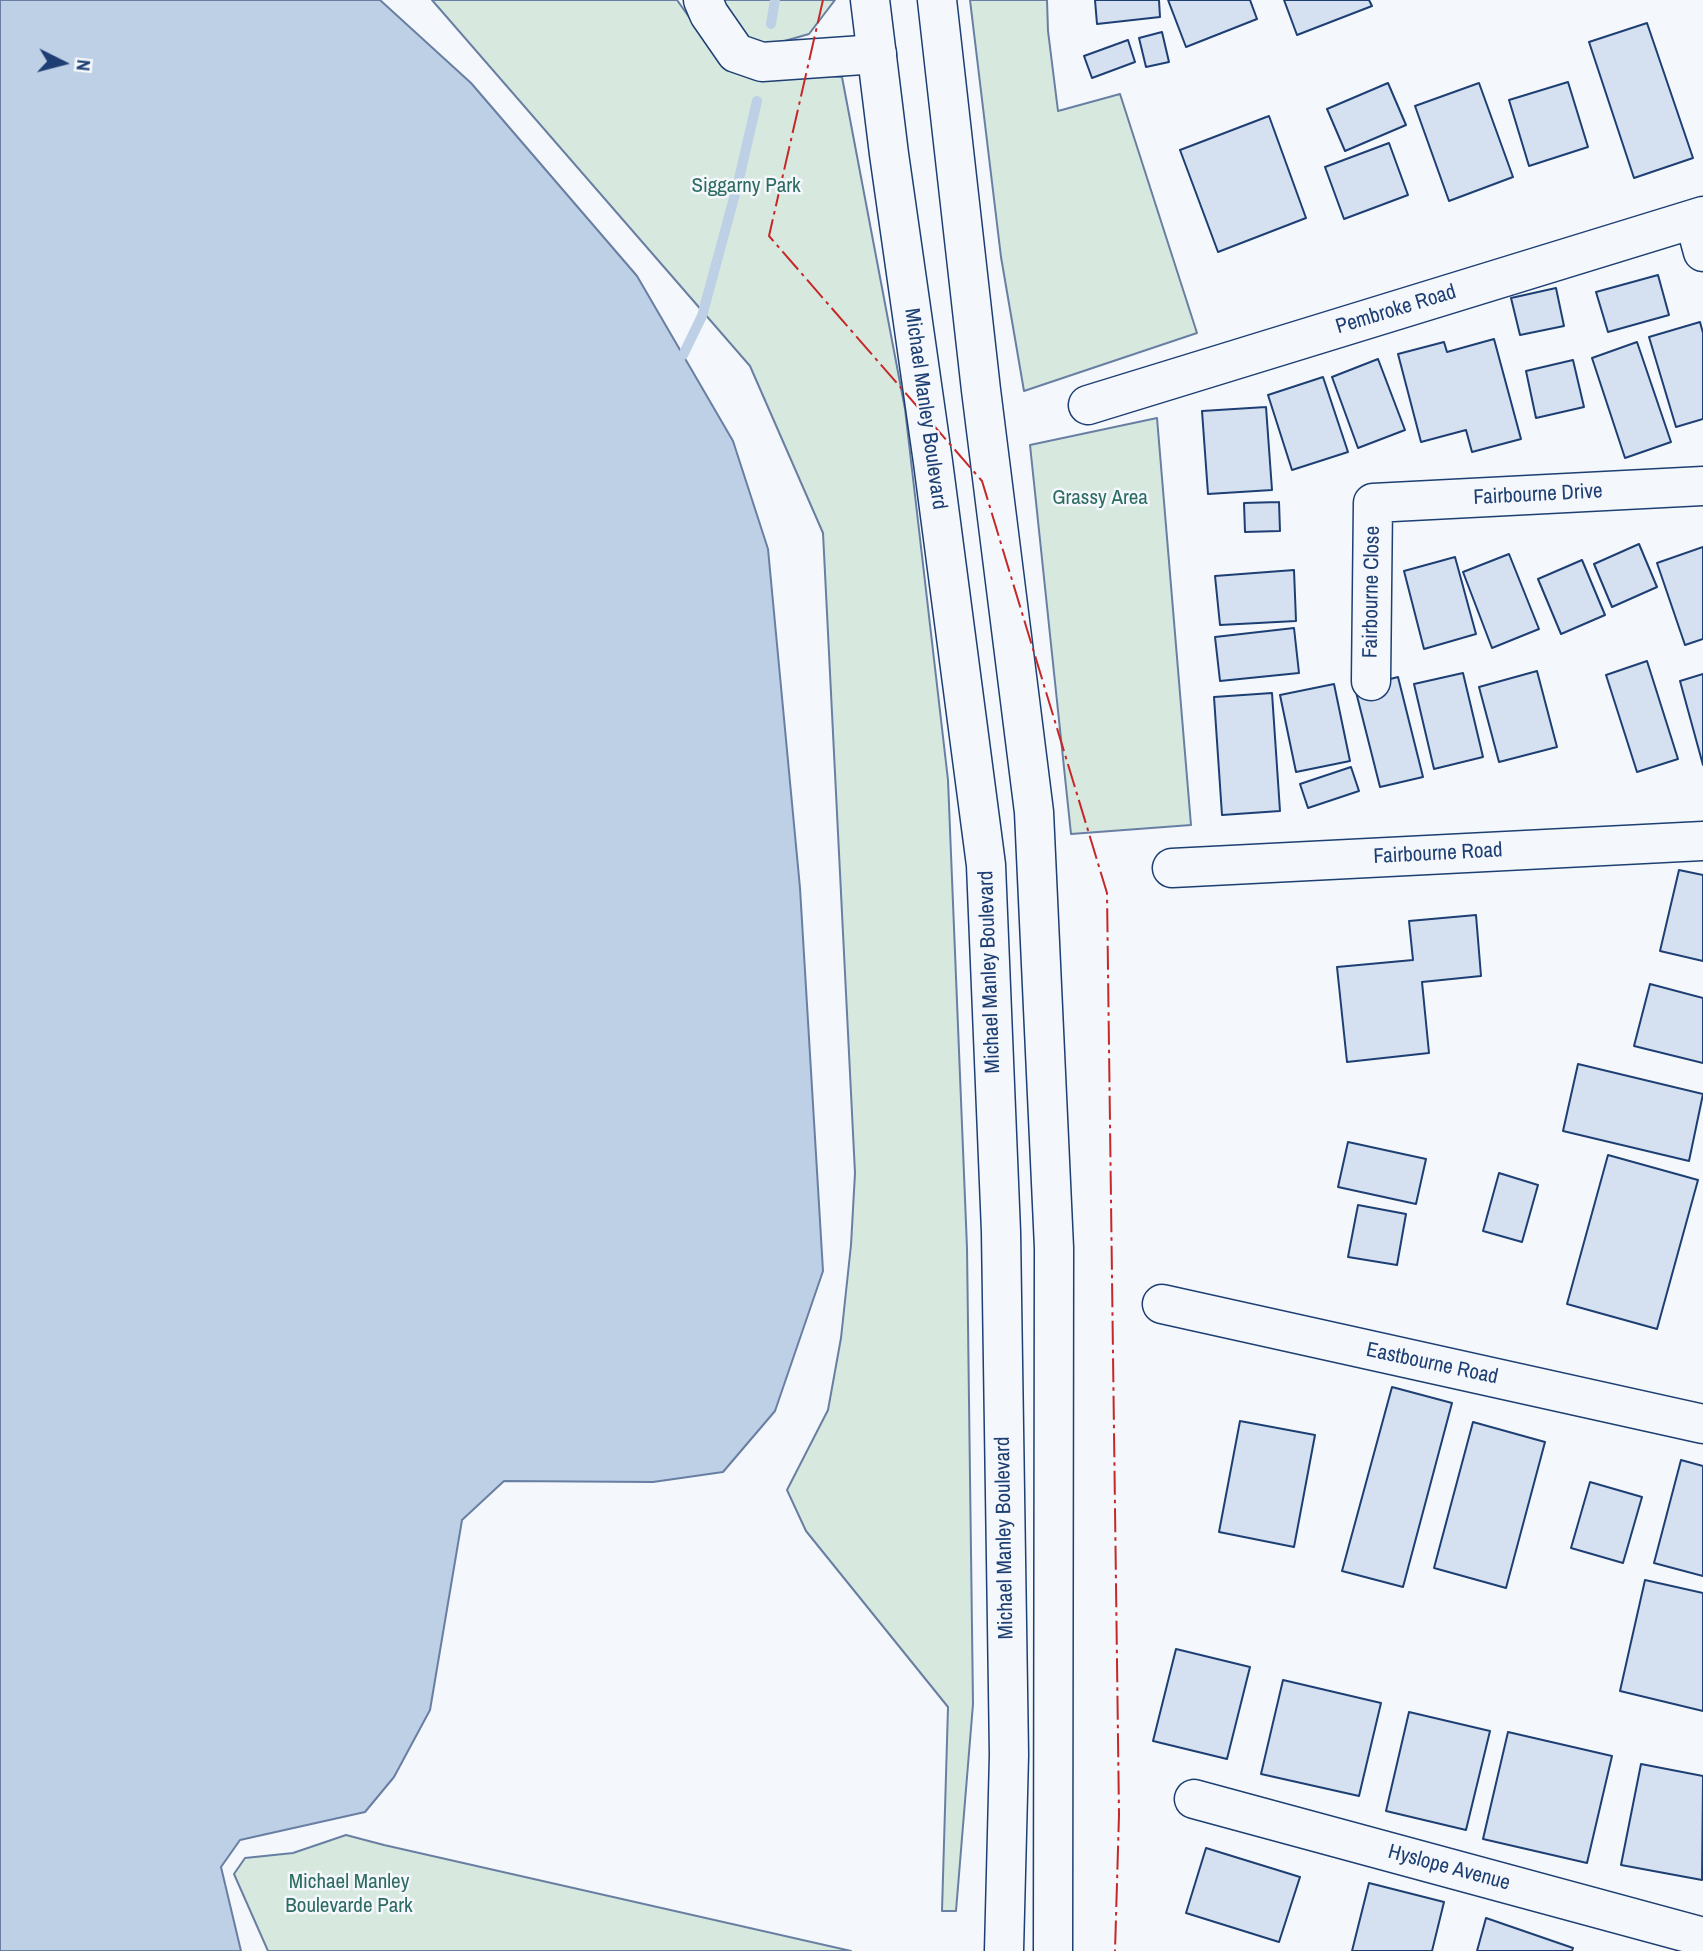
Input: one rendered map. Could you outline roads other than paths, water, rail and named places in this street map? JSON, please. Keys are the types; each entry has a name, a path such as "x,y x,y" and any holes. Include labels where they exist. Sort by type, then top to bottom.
{"main road":[{"path":"703,0 709,14 736,53 762,62 877,54"},
{"name":"Michael Manley Boulevard","path":"870,0 986,865 1001,1232 1009,1755 1004,1951"},
{"path":"937,0 981,390 1034,812 1054,1248 1053,1951"},
{"name":"Pembroke Road","path":"1088,405 1700,229"},
{"name":"Fairbourne Drive","path":"1373,503 1703,486"},
{"name":"Fairbourne Close","path":"1371,681 1373,503"},
{"name":"Fairbourne Road","path":"1172,868 1703,841"},
{"name":"Eastbourne Road","path":"1162,1304 1700,1412"},
{"name":"Hyslope Avenue","path":"1194,1799 1703,1937"}],"water":[{"path":"0,0 380,0 471,83 637,276 733,441 768,549 800,888 823,1271 775,1411 723,1472 653,1482 504,1481 462,1520 430,1710 394,1777 365,1812 240,1840 221,1867 241,1951 0,1951"}],"waterway":[{"path":"771,24 775,0"},
{"path":"683,355 702,316 757,101"}],"park label":[{"name":"Siggarny Park","path":"746,186"},
{"name":"Grassy Area","path":"1100,498"},
{"name":"Michael Manley Boulevarde Park","path":"349,1894"}]}
